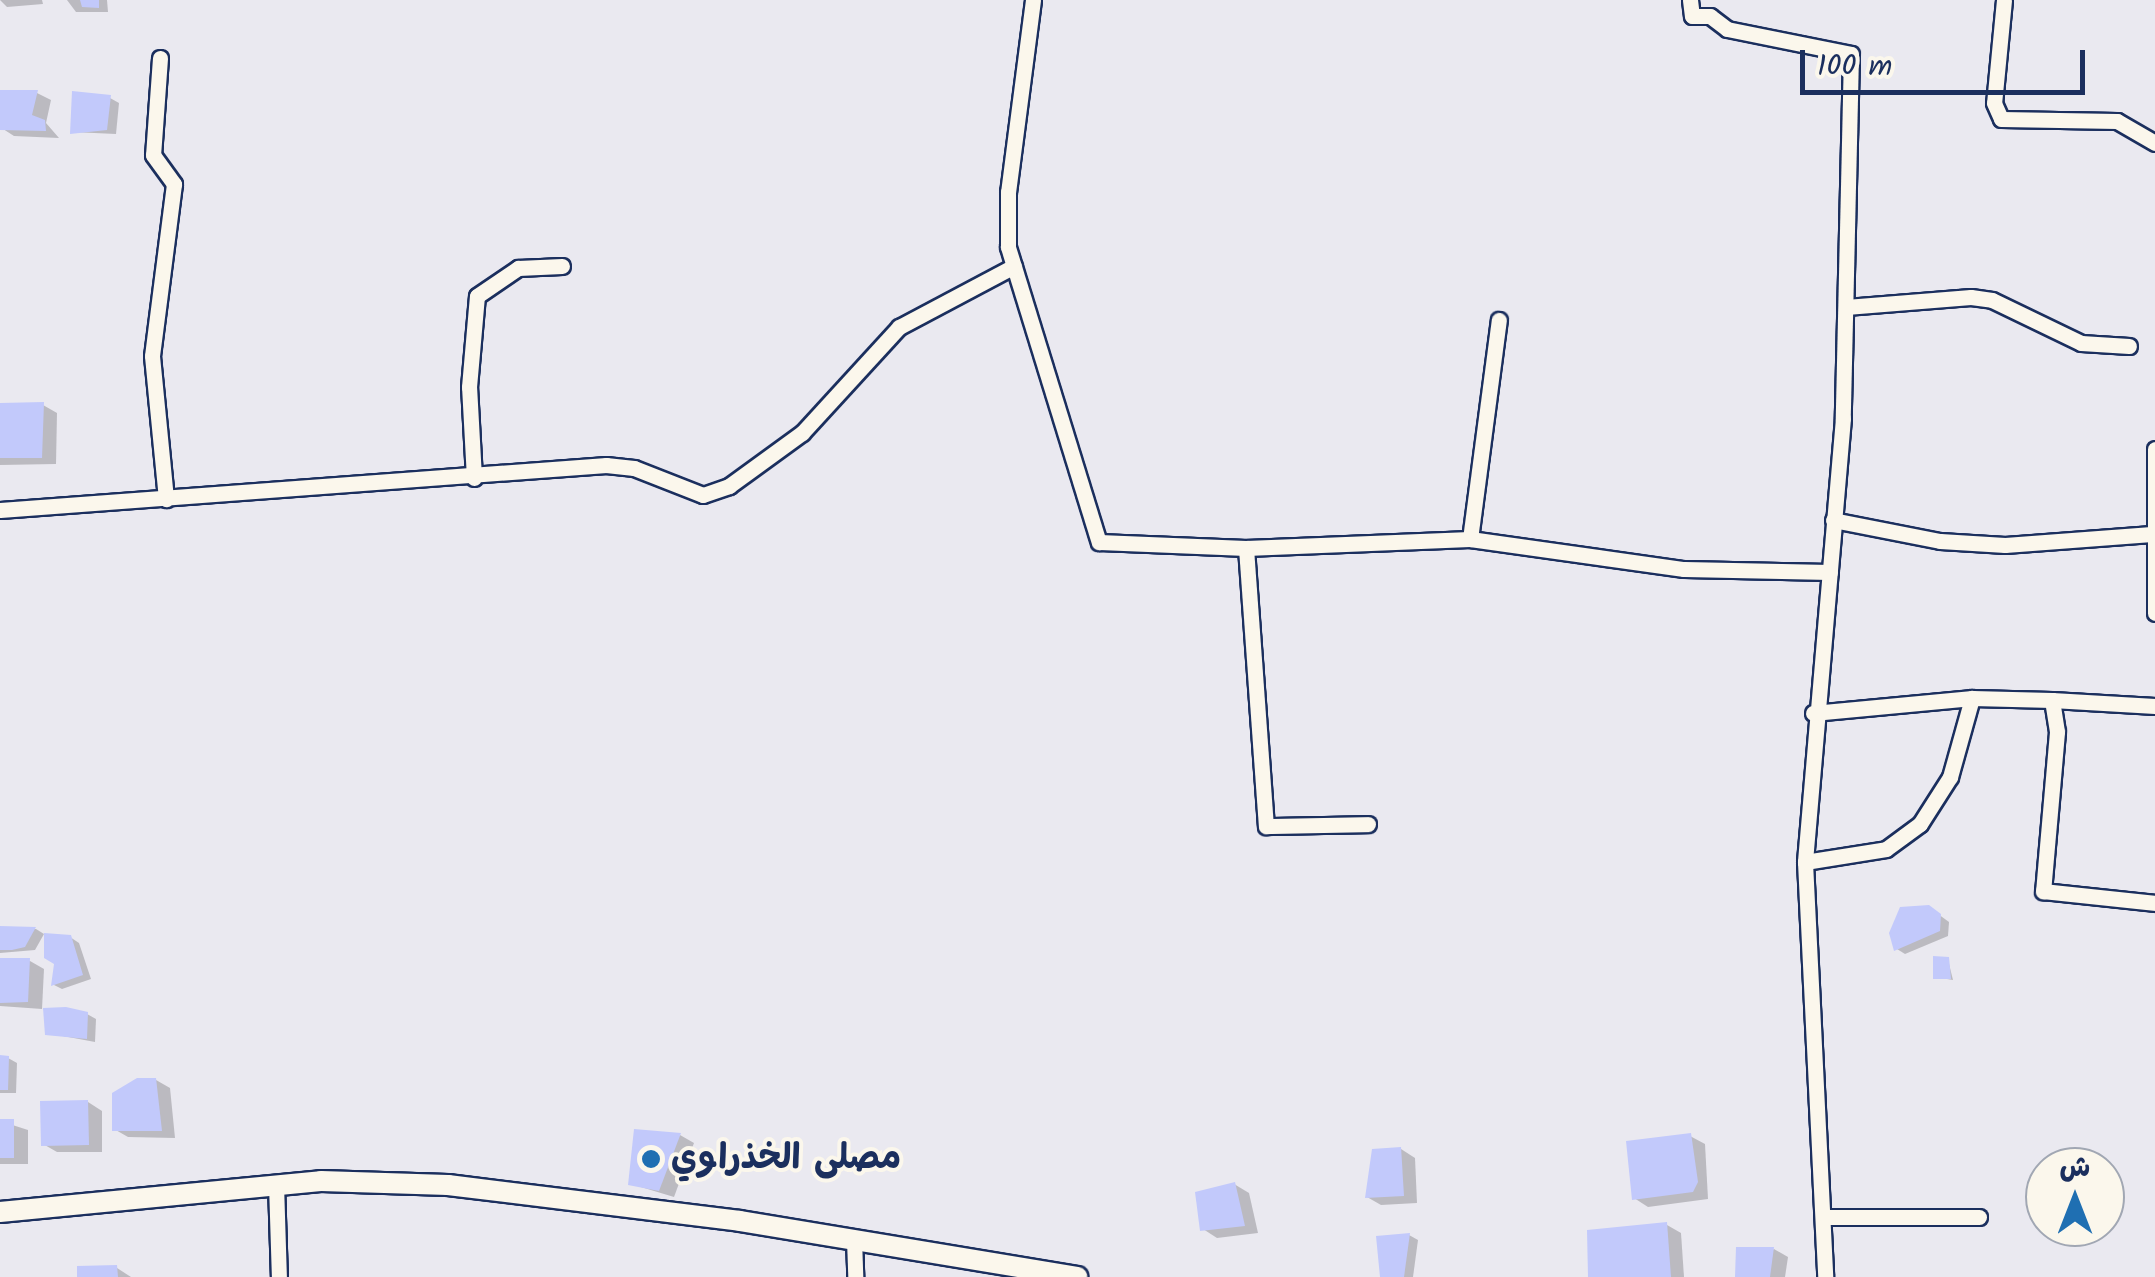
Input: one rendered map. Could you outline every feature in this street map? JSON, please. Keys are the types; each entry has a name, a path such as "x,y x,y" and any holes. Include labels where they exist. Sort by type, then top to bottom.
{"street":[{"path":"1033,0 1006,211 1014,266 1100,542 1246,548 1470,539 1684,569 1830,572"},
{"path":"1690,0 1692,16 1710,16 1727,29 1851,54 1846,307 1830,572 1813,713 1805,862 1827,1217 1825,1277"},
{"path":"2004,0 1994,103 2002,119 2117,120 2155,142"},
{"path":"160,58 153,155 174,184 152,356 166,499"},
{"path":"474,478 469,387 478,296 518,268 562,266"},
{"path":"0,510 622,466 679,491 703,495 730,486 802,433 899,328 1014,266"},
{"path":"1846,307 1971,297 1992,300 2080,343 2129,346"},
{"path":"1470,539 1499,320"},
{"path":"2155,450 2155,613"},
{"path":"1833,520 1940,541 2005,545 2152,534"},
{"path":"1246,548 1266,826 1368,824"},
{"path":"1813,713 1972,698 2155,706"},
{"path":"1805,862 1886,849 1920,824 1950,776 1972,698"},
{"path":"2052,700 2057,732 2043,891 2155,903"},
{"path":"276,1184 279,1277"},
{"path":"0,1212 276,1184 448,1185 854,1239 1077,1277"},
{"path":"1827,1217 1979,1217"},
{"path":"854,1239 856,1277"}],"building":[{"path":"80,0 99,0 99,8 82,7"},
{"path":"0,90 38,90 32,115 45,120 46,131 0,130"},
{"path":"72,91 111,95 107,130 70,134"},
{"path":"44,402 42,458 0,458 0,403"},
{"path":"1929,905 1941,914 1940,931 1894,951 1889,933 1900,907"},
{"path":"0,926 36,927 25,947 0,950"},
{"path":"44,933 71,935 83,975 51,986 54,964 44,958"},
{"path":"1933,956 1949,957 1951,979 1933,979"},
{"path":"0,958 30,958 28,1002 0,1003"},
{"path":"66,1007 88,1012 87,1039 45,1035 43,1008"},
{"path":"0,1055 9,1056 8,1090 0,1090"},
{"path":"137,1078 156,1078 162,1131 112,1131 112,1093"},
{"path":"88,1100 89,1145 41,1146 40,1101"},
{"path":"0,1119 14,1119 14,1158 0,1158"},
{"name":"مصلى الخذراوي","path":"634,1129 681,1133 659,1191 628,1185"},
{"path":"1691,1133 1698,1182 1693,1192 1632,1200 1626,1141"},
{"path":"1401,1147 1404,1196 1365,1198 1372,1149"},
{"path":"1235,1182 1245,1226 1200,1231 1195,1192"},
{"path":"1667,1222 1671,1277 1588,1277 1587,1230"},
{"path":"1410,1233 1404,1277 1380,1277 1376,1236"},
{"path":"1736,1247 1774,1247 1770,1277 1735,1277"},
{"path":"117,1265 118,1277 77,1277 77,1266"}],"place":[{"name":"مصلى الخذراوي","path":"651,1159"}]}
